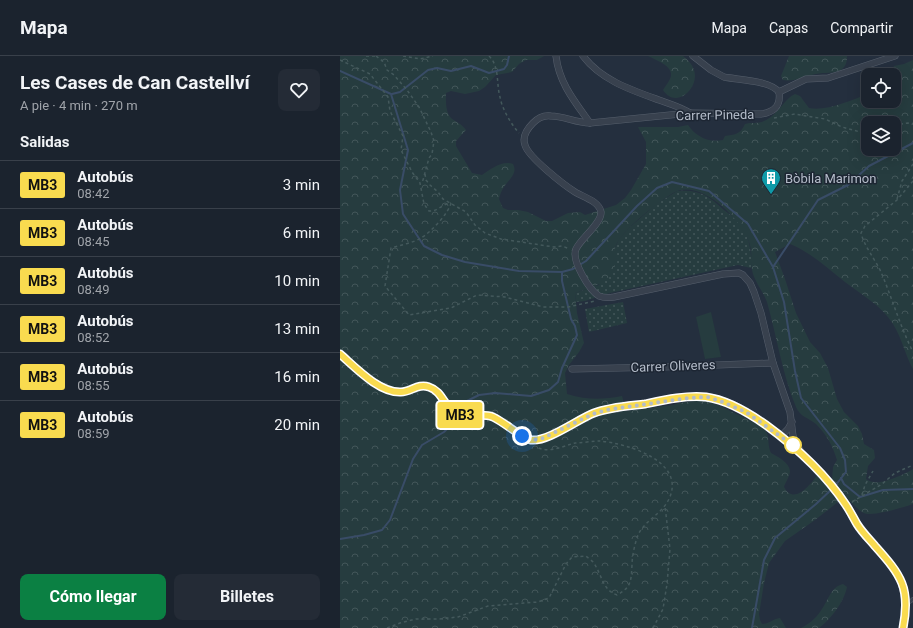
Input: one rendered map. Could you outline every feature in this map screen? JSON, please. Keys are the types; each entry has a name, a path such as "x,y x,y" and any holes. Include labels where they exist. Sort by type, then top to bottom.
{"street":[{"path":"556,56 559,71 566,88 590,124"},
{"path":"583,56 596,71 607,78 658,100 683,108 690,113"},
{"path":"692,56 717,74 724,77 768,84 776,88 779,92 806,79 828,78 895,56"},
{"name":"Carrer Pineda","path":"524,136 534,122 547,116 556,116 576,122 590,124 690,113 768,113 778,106 780,97 779,92"},
{"path":"524,136 524,144 527,151 534,158 568,187 595,203 600,209 601,213 598,221 575,251 576,261 580,270 594,292 605,298 723,274 741,274 747,279 758,302 773,363 792,420 795,440 801,453"},
{"path":"340,354 372,381 387,390 399,392 422,386 434,390 446,401 453,412 461,416 484,414 494,418 530,440 541,439 593,414 606,410 667,400 707,397 746,412 782,437 801,453 838,494 861,530 884,556 899,577 905,591 906,604 903,628"},
{"name":"Carrer Oliveres","path":"572,369 773,363"},
{"path":"782,437 790,427 792,420"},
{"path":"782,437 790,435 793,430"}],"lane":[{"path":"906,604 913,599"}],"path":[{"path":"366,56 376,56 384,62 387,70 394,75 407,90 419,107 431,132 434,141 432,154 429,158 425,174 420,183"},
{"path":"403,56 420,59 433,56"},
{"path":"489,56 496,68 501,103 516,130 524,136"},
{"path":"340,60 370,74 388,97 390,111 403,136 401,150 412,172 420,183 424,204 429,211 434,211 444,204 451,203"},
{"path":"774,118 795,114 825,119 842,127 861,132"},
{"path":"901,124 913,124"},
{"path":"897,200 902,180 913,164"},
{"path":"425,174 426,180 443,199 466,212 475,225 496,238 526,244 554,247 562,246 575,251"},
{"path":"913,181 897,200 865,226 861,233 862,238 881,272 913,352"},
{"path":"451,203 450,209 445,216 421,238 391,248 385,286 409,315 451,308 477,295 505,297 543,307 568,307 605,298"},
{"path":"388,628 416,619 458,617 488,606 538,602 549,598 566,564 572,557 586,556 593,562 607,590 617,595 625,591 629,586 633,573 632,565 637,537 642,527 665,506 669,499 673,486 670,473 664,465 642,452 622,445 598,441 576,443 546,450 539,448 530,440"},
{"path":"847,506 862,495 882,484 895,473 913,465"},
{"path":"862,495 865,485 873,471"},
{"path":"653,628 663,609 667,584 670,549 665,506"}],"green space":[{"path":"340,56 544,56 537,60 526,60 519,64 512,72 496,75 479,91 465,94 451,91 446,93 446,99 449,115 466,130 456,141 456,146 472,173 482,175 501,164 513,164 514,174 502,190 499,199 503,208 528,212 546,221 552,221 568,213 580,212 585,215 616,205 625,198 646,164 646,142 638,127 678,127 688,125 695,133 703,138 713,141 723,140 725,136 739,132 745,124 769,119 791,96 795,94 800,96 809,108 815,109 838,105 861,97 861,108 901,108 901,68 893,68 894,66 913,60 913,369 896,329 883,311 819,261 798,248 790,244 775,252 796,313 810,342 820,353 828,368 837,399 844,412 858,426 862,434 864,444 874,450 875,458 868,466 866,479 873,482 883,482 900,476 913,469 913,504 881,513 864,513 852,503 832,480 833,467 837,460 835,454 827,437 816,424 800,413 796,407 783,368 767,302 753,274 751,266 751,250 747,237 735,219 726,210 705,195 694,191 683,190 673,193 643,215 628,229 617,243 615,248 613,270 610,276 600,284 575,293 577,313 584,343 565,373 567,394 594,399 622,396 626,411 695,401 706,401 716,404 761,426 764,429 768,436 771,453 783,460 788,465 790,473 784,487 788,492 797,494 807,488 818,474 838,502 785,541 769,563 759,614 760,620 762,624 764,624 780,618 786,628 340,628"},
{"path":"648,56 683,56 690,62 694,70 694,84 690,90 680,97 674,98 668,96 663,90 669,81 671,72 667,66"},
{"path":"789,56 847,56 845,65 841,70 792,80 783,80 781,76"},
{"path":"677,191 691,191 703,194 713,200 736,219 744,230 749,242 751,268 738,265 610,293 585,301 576,302 575,293 599,285 619,239 629,228 655,205"},
{"path":"623,302 627,323 589,332 585,309"},
{"path":"711,312 721,357 705,359 696,317"},
{"path":"843,584 847,587 843,598 828,620 819,628 801,628 816,617 835,588"}],"waterway":[{"path":"392,94 400,92 428,70 437,68 451,71 471,66 489,73 504,69 507,65 509,56"},
{"path":"340,71 391,94 408,150 400,190 403,214 424,246 442,255 465,262 519,271 562,272 573,269 586,261 637,206 657,188 672,182 709,191 748,224 773,267 784,302 795,371 801,398 840,448 845,460 846,472 835,486"},
{"path":"773,267 818,200 848,185 869,166 913,143"},
{"path":"340,539 382,530 390,520 413,459 422,445 444,432 453,423 460,408 465,402 479,395 495,393 531,396 549,390 558,382 562,368 577,335 575,326 571,319 562,281 562,273"},
{"path":"841,478 844,484 860,497 883,490 913,489"},
{"path":"752,628 764,560 775,538 832,489"}],"bus line":[{"name":"MB3","path":"340,354 372,381 387,390 399,392 422,386 428,387 440,395 453,412 461,416 484,414 505,423 530,440 541,439 593,414 606,410 667,400 707,397 746,412 784,438 801,453 838,494 861,530 891,565 901,580 905,591 906,614 903,628"}],"place":[{"name":"Bòbila Marimon","path":"771,195"}],"route":[{"path":"522,436 530,440 541,439 593,414 606,410 667,400 707,397 746,412 794,446 793,445"}]}
